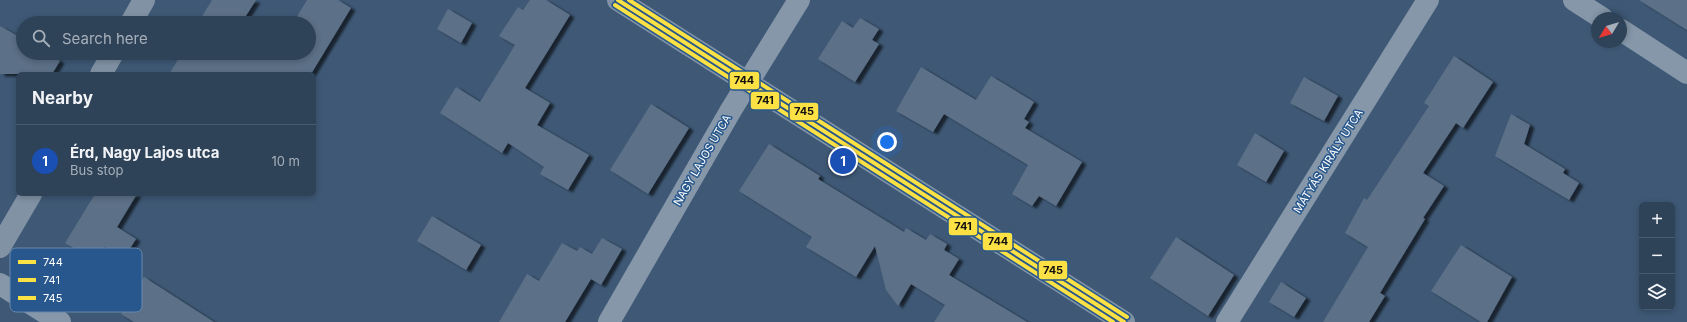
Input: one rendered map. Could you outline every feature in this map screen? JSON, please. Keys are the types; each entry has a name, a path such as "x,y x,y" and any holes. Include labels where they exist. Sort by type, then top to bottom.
{"street":[{"path":"135,16 144,0"},
{"path":"618,0 748,81 1124,322"},
{"name":"NAGY LAJOS UTCA","path":"609,322 748,81 799,0"},
{"name":"MÁTYÁS KIRÁLY UTCA","path":"1227,322 1428,0"},
{"path":"1574,0 1593,12"},
{"path":"1627,34 1687,73"},
{"path":"102,72 109,60"},
{"path":"0,247 30,196"},
{"path":"0,284 10,290"},
{"path":"44,312 60,322"}],"building":[{"path":"212,0 256,0 246,16 202,16"},
{"path":"307,0 338,0 351,8 312,72 170,72 178,60 316,60 316,16 297,16"},
{"path":"530,0 546,0 570,15 525,88 550,103 537,125 589,155 568,190 540,174 544,167 508,143 502,153 440,113 456,87 480,102 515,45 499,36 518,7 523,10"},
{"path":"1639,0 1687,0 1687,30"},
{"path":"448,9 472,23 461,43 437,29"},
{"path":"860,18 879,29 872,40 879,44 855,82 818,59 842,21 853,28"},
{"path":"0,26 16,35 16,60 60,61 53,72 16,72 16,74 0,74"},
{"path":"1454,56 1493,82 1463,128 1456,123 1423,173 1444,186 1423,218 1425,219 1380,293 1385,296 1369,322 1323,322 1368,247 1345,233 1364,198 1367,200 1429,106 1424,103"},
{"path":"921,67 976,100 991,76 1034,102 1024,119 1029,122 1025,128 1082,162 1056,206 1039,196 1032,206 1012,194 1028,165 944,114 933,132 896,111"},
{"path":"1304,77 1338,96 1324,121 1290,103"},
{"path":"651,104 689,128 648,194 610,170"},
{"path":"1511,114 1530,125 1524,144 1565,169 1563,173 1579,183 1569,200 1495,156"},
{"path":"1255,133 1284,151 1266,182 1237,165"},
{"path":"769,144 820,176 818,179 904,232 906,228 926,240 930,234 947,244 944,250 959,259 949,275 1027,322 934,322 945,305 911,284 898,306 886,290 875,246 856,277 806,247 812,237 739,191"},
{"path":"94,196 136,196 117,227 136,239 130,248 74,248 65,243"},
{"path":"432,216 481,245 466,270 417,241"},
{"path":"1176,237 1234,275 1208,316 1150,278"},
{"path":"602,238 622,249 601,285 591,279 565,322 499,322 527,274 539,281 562,243 577,251 580,247 592,254"},
{"path":"1461,245 1512,277 1487,322 1481,322 1431,291"},
{"path":"144,277 214,322 134,322 121,314 122,312 142,312 142,280"},
{"path":"1281,282 1306,298 1294,317 1269,302"}],"transit line":[{"name":"744","path":"618,0 1124,322"},
{"name":"745","path":"629,0 1127,317"},
{"name":"741","path":"615,5 1113,322"}],"place":[{"name":"Érd, Nagy Lajos utca","path":"843,161"}]}
